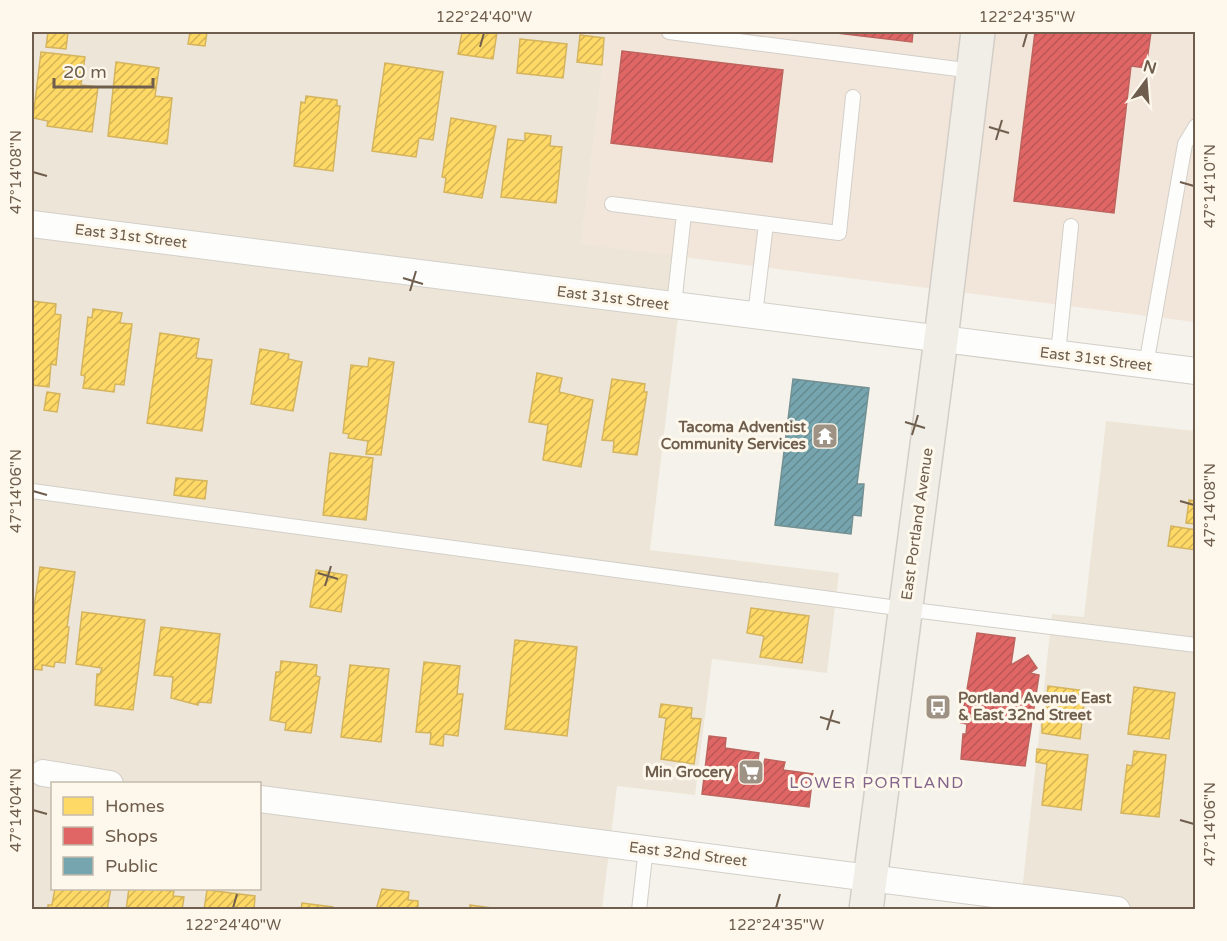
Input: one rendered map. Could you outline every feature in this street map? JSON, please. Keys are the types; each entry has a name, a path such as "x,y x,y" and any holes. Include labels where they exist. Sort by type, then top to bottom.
{"main road":[{"name":"East Portland Avenue","path":"866,909 941,339 978,32"}],"street":[{"name":"East 31st Street","path":"32,224 1196,371"},
{"path":"43,772 104,782"},
{"name":"East 32nd Street","path":"261,799 1117,909"}],"lane":[{"path":"669,32 770,38 973,71"},
{"path":"612,204 839,233 853,97"},
{"path":"1146,365 1185,144 1196,126"},
{"path":"674,305 684,214"},
{"path":"755,315 766,224"},
{"path":"1058,354 1071,226"},
{"path":"32,491 906,609 1196,645"},
{"path":"639,909 646,848"}],"shaded area":[{"path":"32,32 607,32 581,244 686,251 650,550 839,573 827,673 712,659 695,795 617,786 602,909 32,909"},
{"path":"607,32 1195,32 1195,322 581,244"},
{"path":"1106,421 1195,431 1195,909 1020,910 1052,614 1084,617"}],"building: Homes":[{"path":"48,32 68,32 66,49 46,47"},
{"path":"190,32 207,32 205,46 188,44"},
{"path":"462,32 497,32 493,59 458,54"},
{"path":"580,35 604,38 602,65 577,62"},
{"path":"520,39 567,44 563,78 517,73"},
{"path":"41,52 85,57 81,85 98,87 92,132 47,126 48,121 33,118"},
{"path":"116,62 159,68 155,96 172,98 167,144 108,136"},
{"path":"385,63 443,72 433,140 419,138 416,157 372,151"},
{"path":"306,96 337,100 337,106 340,106 333,171 294,166 301,102 305,103"},
{"path":"451,118 496,126 482,198 444,192 446,178 442,177"},
{"path":"525,133 551,136 550,146 562,147 556,203 501,197 508,139 525,141"},
{"path":"32,301 56,304 55,314 61,315 56,365 51,364 49,387 32,385"},
{"path":"93,309 122,313 120,323 132,324 124,385 115,384 114,392 83,388 85,376 81,375 88,317 92,318"},
{"path":"160,333 199,339 196,358 212,360 202,431 147,423"},
{"path":"260,349 289,354 288,359 302,362 293,411 251,404"},
{"path":"369,358 394,362 381,455 366,454 368,441 348,438 349,434 343,433 351,365 368,367"},
{"path":"537,373 562,378 559,392 593,400 581,467 543,460 548,425 529,422"},
{"path":"612,379 645,384 644,392 647,392 637,455 613,452 614,441 602,440"},
{"path":"47,392 60,394 57,412 44,410"},
{"path":"330,453 373,458 366,520 323,515"},
{"path":"176,478 207,481 205,499 174,495"},
{"path":"1189,500 1196,501 1196,524 1186,523"},
{"path":"1171,526 1196,530 1196,550 1168,546"},
{"path":"40,567 75,572 67,627 69,627 65,663 55,662 54,667 42,665 42,670 32,669 32,621"},
{"path":"316,570 347,575 341,612 310,607"},
{"path":"751,608 809,616 802,663 760,657 764,636 747,633"},
{"path":"82,612 145,620 133,710 95,705 97,674 100,674 102,668 76,664"},
{"path":"161,627 220,634 211,703 199,702 198,705 171,698 173,677 154,675"},
{"path":"515,640 577,647 567,736 505,729"},
{"path":"281,661 317,665 316,676 320,677 311,733 285,730 286,723 270,720 276,672 280,672"},
{"path":"424,662 460,666 457,694 463,694 458,736 444,734 443,746 430,744 431,733 416,732"},
{"path":"350,665 389,669 381,742 341,737"},
{"path":"1048,686 1086,691 1083,711 1087,711 1086,720 1082,720 1080,739 1042,733 1042,713 1045,714"},
{"path":"1134,687 1175,693 1169,739 1128,734"},
{"path":"661,704 692,708 691,718 701,719 694,764 661,759 666,718 659,717"},
{"path":"1037,749 1088,755 1081,810 1042,805 1047,764 1036,762"},
{"path":"1134,751 1166,755 1159,817 1121,813 1127,765 1132,766"},
{"path":"382,889 409,892 408,900 418,901 418,910 376,910"},
{"path":"55,890 111,890 107,910 48,910 48,905 52,905"},
{"path":"129,890 174,891 173,896 184,897 182,910 126,910"},
{"path":"207,890 255,896 254,910 204,910"},
{"path":"302,903 333,907 333,910 301,910"},
{"path":"470,905 507,910 470,910"}],"building: Shops":[{"path":"828,32 913,32 912,42"},
{"path":"1035,32 1151,32 1146,68 1131,66 1114,213 1014,201"},
{"path":"622,51 783,70 772,162 611,143"},
{"path":"977,633 1015,638 1011,665 1028,655 1037,668 1030,673 1039,675 1025,766 961,759 963,734 966,734 967,724 961,723"},
{"name":"Min Grocery","path":"709,736 726,738 725,748 759,753 757,767 763,767 765,759 785,762 783,770 813,774 809,807 702,794"}],"building: Public":[{"name":"Tacoma Adventist Community Services","path":"793,379 869,388 857,484 864,484 861,516 853,515 851,534 775,525"}],"place":[{"name":"Tacoma Adventist Community Services","path":"825,436"},
{"name":"Portland Avenue East & East 32nd Street","path":"938,707"},
{"name":"Min Grocery","path":"751,772"}],"district":[{"name":"LOWER PORTLAND","path":"877,783"}]}
